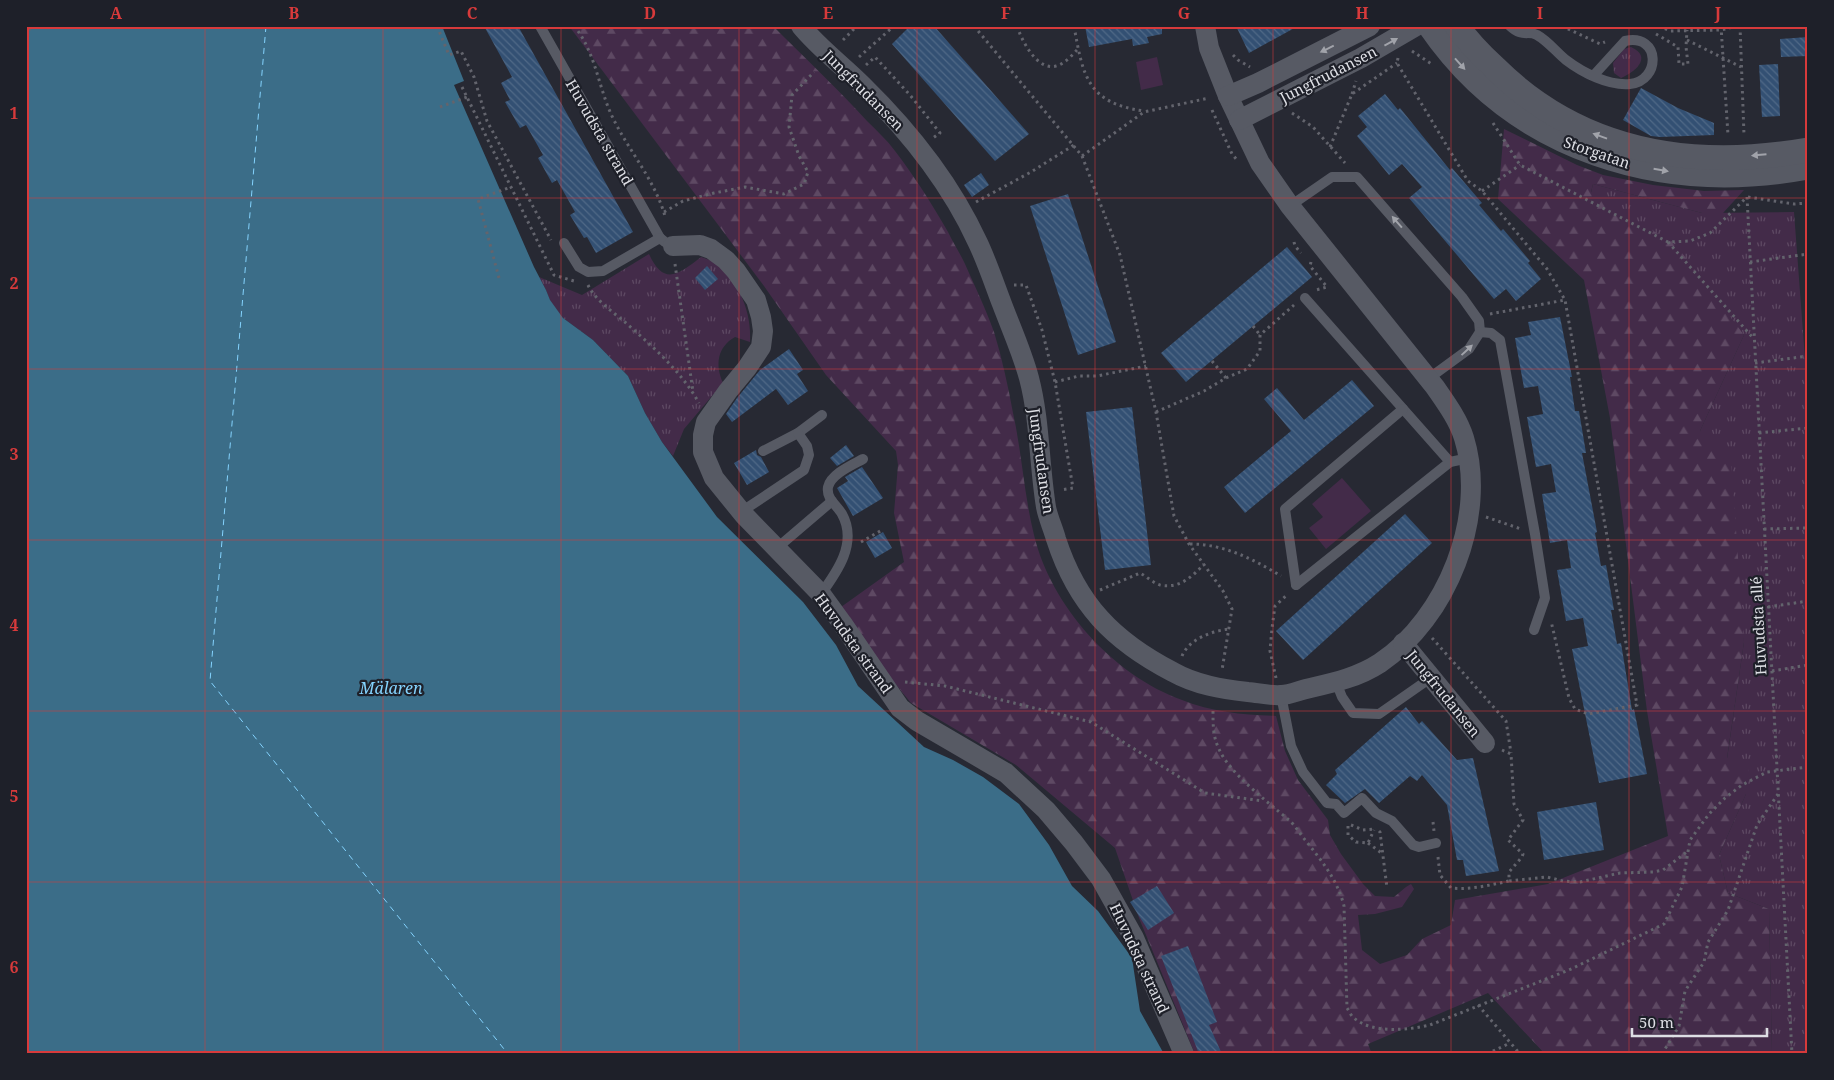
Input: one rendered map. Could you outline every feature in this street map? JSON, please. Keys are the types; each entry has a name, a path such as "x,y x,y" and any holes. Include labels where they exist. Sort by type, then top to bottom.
{"street":[{"name":"Jungfrudansen","path":"801,26 863,86 921,149 953,198 978,242 1029,378 1037,420 1047,510 1062,558 1082,598 1107,627 1140,653 1174,673 1197,683 1235,691 1278,684 1336,682 1353,678 1381,662 1419,628 1443,592 1460,552 1469,520 1472,490 1459,460 1463,435 1452,412 1428,379 1290,206 1260,163 1228,96 1210,48 1205,26"},
{"name":"Jungfrudansen","path":"1228,96 1258,83 1352,32 1370,26"},
{"name":"Jungfrudansen","path":"1238,120 1361,58 1416,26"},
{"name":"Storgatan","path":"1430,26 1442,44 1464,69 1495,98 1532,124 1560,140 1589,152 1628,164 1668,172 1732,175 1808,167"},
{"name":"Storgatan","path":"1457,26 1480,54 1534,102 1565,121 1597,136 1632,147 1668,154 1735,157 1808,150"},
{"name":"Huvudsta strand","path":"666,242 700,245 711,249 726,260 756,300 761,317 763,331 761,347 706,422 703,435 703,452 714,478 741,512 820,594 900,708 917,721 1006,773 1046,810 1074,843 1101,879 1134,938 1184,1054"},
{"name":"Jungfrudansen","path":"1403,643 1485,743"}],"lane":[{"name":"Huvudsta strand","path":"540,26 666,242 603,271 588,272"},
{"path":"1510,26 1518,33 1537,35 1566,60 1584,72 1594,76 1619,84 1631,84 1641,80 1651,70 1654,59 1652,52 1649,46 1638,40 1625,41 1594,76"},
{"path":"1290,206 1332,177 1357,177 1462,297 1476,317 1480,332 1469,349 1428,379"},
{"path":"560,245 579,267 588,272"},
{"path":"1305,298 1403,408 1459,460 1296,586 1285,509 1403,408"},
{"path":"1480,332 1491,333 1500,340 1545,598 1534,630"},
{"path":"763,451 798,433 822,415"},
{"path":"741,512 804,470 809,455 807,446 798,433"},
{"path":"820,594 837,572 843,561 845,551 846,529 842,514 828,495 828,486 832,479 863,458"},
{"path":"776,548 832,501"},
{"path":"1336,682 1342,697 1353,713 1380,714 1432,677"},
{"path":"1278,684 1291,746 1302,772 1327,803 1336,804 1344,812 1362,798 1376,813 1392,821 1414,845 1419,848 1436,843"}],"path":[{"path":"26,44 30,26"},
{"path":"437,26 449,55 461,51 474,77 487,121 560,245"},
{"path":"574,26 582,36 590,53 611,115 646,172 664,212 683,201 714,193 745,187 784,194 804,184 808,172 799,156 789,127 791,103 792,95 814,72"},
{"path":"843,40 857,26"},
{"path":"856,59 894,26"},
{"path":"974,26 1082,156 1120,255 1156,412 1174,516 1189,544 1223,591 1232,609 1222,671"},
{"path":"1017,26 1025,44 1044,65 1055,67 1062,64 1078,48"},
{"path":"1074,26 1084,73 1092,88 1102,97 1113,103 1144,112 1206,98 1228,96"},
{"path":"1658,26 1670,31 1739,26 1744,135"},
{"path":"1721,28 1728,135"},
{"path":"1678,47 1679,64 1688,64 1687,30"},
{"path":"1687,40 1742,67"},
{"path":"1407,48 1416,52 1433,65"},
{"path":"1330,146 1352,94 1397,63 1403,53"},
{"path":"1397,63 1468,181 1482,191 1547,269 1565,300 1637,705 1588,714 1575,709 1569,698 1558,645 1545,598"},
{"path":"462,87 554,275 588,286"},
{"path":"440,107 467,97"},
{"path":"1206,98 1232,154 1241,166"},
{"path":"1082,156 1144,112"},
{"path":"1491,119 1520,164 1668,242 1754,339"},
{"path":"1031,172 1074,145"},
{"path":"1482,191 1520,164"},
{"path":"499,278 478,199 511,187"},
{"path":"1668,242 1690,241 1710,233 1747,197 1794,204 1808,204"},
{"name":"Huvudsta allé","path":"1747,197 1792,1054"},
{"path":"574,276 588,286 597,298 660,353 693,392 666,242"},
{"path":"1750,262 1808,254"},
{"path":"1260,335 1293,306 1318,288 1327,287 1310,266 1310,263 1315,259"},
{"path":"588,272 588,286"},
{"path":"1011,286 1026,284 1042,330 1056,382 1073,488 1060,491 1062,499"},
{"path":"1476,317 1565,300"},
{"path":"1156,412 1204,391 1226,378 1247,369 1260,351 1260,335 1253,326"},
{"path":"1755,363 1808,356"},
{"path":"1212,360 1226,378"},
{"path":"1056,382 1079,376 1097,376 1146,366"},
{"path":"1759,432 1808,428"},
{"path":"1486,517 1535,534"},
{"path":"1764,529 1808,528"},
{"path":"845,551 882,530"},
{"path":"1189,544 1204,544 1236,552 1264,566 1296,586 1275,606 1270,650 1278,684"},
{"path":"1095,592 1140,572 1159,585 1176,586 1193,576 1204,564"},
{"path":"1768,607 1808,601"},
{"path":"1174,655 1181,658 1184,651 1201,637 1215,631 1229,629"},
{"path":"1430,636 1506,721 1511,754 1514,804 1523,820 1508,840 1522,854 1522,857 1509,872 1509,881"},
{"path":"1772,671 1808,665"},
{"path":"880,679 945,686 1092,722 1205,793 1264,800"},
{"path":"1213,711 1214,735 1219,751 1232,768 1264,800 1290,821 1327,869 1341,894 1345,925 1347,1008 1354,1018 1376,1028 1410,1030 1430,1025 1569,970 1664,924 1682,887 1690,840 1709,814 1742,785 1767,772 1808,767"},
{"path":"1485,743 1511,754"},
{"path":"1662,1054 1679,1026 1685,991 1704,962 1708,942 1728,910 1757,825 1778,794"},
{"path":"1368,843 1375,829 1385,818"},
{"path":"1432,822 1440,875 1451,888 1482,887 1509,881 1547,877 1564,882 1580,882 1620,873 1653,872 1664,870 1688,852"},
{"path":"1384,854 1368,843 1360,843 1351,839 1347,831 1348,823 1363,830 1375,829 1380,832 1384,854 1386,888"},
{"path":"1478,1005 1520,1054"},
{"path":"1487,1054 1510,1043"}],"green space":[{"path":"569,26 773,26 889,143 916,181 948,232 965,264 991,323 1009,393 1034,535 1042,561 1055,587 1070,612 1088,635 1109,656 1132,674 1157,689 1193,704 1216,710 1240,714 1276,716 1285,751 1298,780 1328,820 1330,835 1363,884 1375,896 1394,897 1411,884 1414,889 1402,907 1375,914 1358,915 1362,950 1380,964 1407,955 1422,939 1451,925 1455,900 1548,884 1668,836 1647,711 1610,418 1584,280 1498,199 1504,129 1577,165 1603,175 1653,185 1704,191 1744,190 1723,213 1702,213 1593,184 1591,192 1676,245 1744,335 1700,431 1731,459 1744,642 1727,758 1749,762 1746,794 1719,855 1728,893 1769,909 1772,1054 1545,1054 1488,993 1368,1044 1372,1054 1195,1054 1139,918 1115,848 1016,765 911,703 871,654 841,607 904,562 894,513 898,465 896,451 826,375 764,286"},
{"path":"1631,47 1641,55 1640,64 1632,72 1621,78 1614,73 1613,63 1624,49"},
{"path":"1157,57 1163,85 1141,90 1136,62"},
{"path":"1593,184 1702,213 1794,212 1808,399 1808,1054 1772,1054 1769,909 1728,893 1719,855 1746,794 1727,759 1744,642 1700,431 1744,335 1591,193"},
{"path":"649,254 660,271 666,274 679,272 701,257 716,263 724,270 737,288 749,320 750,342 735,337 724,346 719,357 719,370 723,383 684,429 673,456 662,442 645,413 628,376 593,340 563,318 550,301 539,277 582,295"},
{"path":"1342,478 1371,511 1326,549 1309,528 1323,517 1312,504"}],"water":[{"name":"Mälaren","path":"26,26 442,26 464,81 454,85 550,300 563,318 593,340 628,376 645,413 662,442 717,517 803,602 836,645 858,686 924,747 953,760 983,777 1019,804 1049,845 1072,886 1098,911 1132,958 1140,1011 1164,1054 26,1054"}],"building":[{"path":"484,26 518,26 633,232 596,253 587,237 584,238 570,215 575,212 557,180 552,183 538,158 543,155 526,125 520,128 505,102 510,100 501,83 512,77"},
{"path":"910,26 934,26 1029,134 995,161 892,44"},
{"path":"1085,26 1162,26 1162,34 1147,37 1149,43 1133,46 1132,39 1089,47"},
{"path":"1236,26 1298,26 1249,53"},
{"path":"1808,37 1808,56 1781,57 1780,39"},
{"path":"1778,64 1780,116 1762,117 1759,65"},
{"path":"1641,88 1678,108 1714,123 1714,135 1651,136 1623,120"},
{"path":"1385,94 1398,110 1400,108 1450,170 1452,168 1482,203 1479,205 1501,231 1503,229 1530,261 1528,263 1541,279 1516,301 1506,289 1494,299 1409,198 1422,187 1402,164 1389,175 1357,136 1367,127 1358,116"},
{"path":"981,173 989,185 972,197 964,185"},
{"path":"1068,194 1116,342 1078,355 1030,206"},
{"path":"1287,247 1312,277 1186,382 1161,353"},
{"path":"707,266 718,279 705,290 695,278"},
{"path":"1560,317 1572,377 1570,377 1575,411 1579,411 1586,453 1582,453 1597,532 1595,533 1601,566 1606,565 1614,610 1611,610 1617,644 1621,643 1632,710 1634,709 1647,774 1599,783 1572,649 1588,646 1583,618 1566,621 1557,570 1571,568 1567,540 1550,543 1542,494 1556,492 1551,464 1536,467 1527,417 1543,414 1538,386 1524,388 1515,338 1531,335 1528,322"},
{"path":"789,349 803,370 797,374 808,391 788,405 776,389 732,422 726,414 737,398 760,370"},
{"path":"1352,380 1374,406 1245,513 1224,487 1291,431 1264,399 1277,388 1304,420"},
{"path":"1132,407 1151,565 1105,570 1086,412"},
{"path":"846,445 854,456 837,466 830,458"},
{"path":"756,450 757,455 761,457 769,472 747,485 734,463"},
{"path":"862,467 883,498 853,516 837,488 848,481 845,477"},
{"path":"1405,514 1432,543 1303,660 1276,631"},
{"path":"883,532 892,548 875,558 866,542"},
{"path":"1406,707 1419,724 1422,721 1457,760 1473,758 1499,871 1466,876 1463,860 1457,860 1447,805 1422,775 1417,781 1410,776 1379,803 1365,789 1345,803 1326,785 1337,774 1335,770"},
{"path":"1596,802 1604,850 1544,860 1537,812"},
{"path":"1157,886 1174,913 1148,930 1130,902"},
{"path":"1188,946 1217,1022 1209,1025 1222,1054 1199,1054 1161,956"}],"ferry route":[{"path":"266,26 210,681 508,1054"}]}
